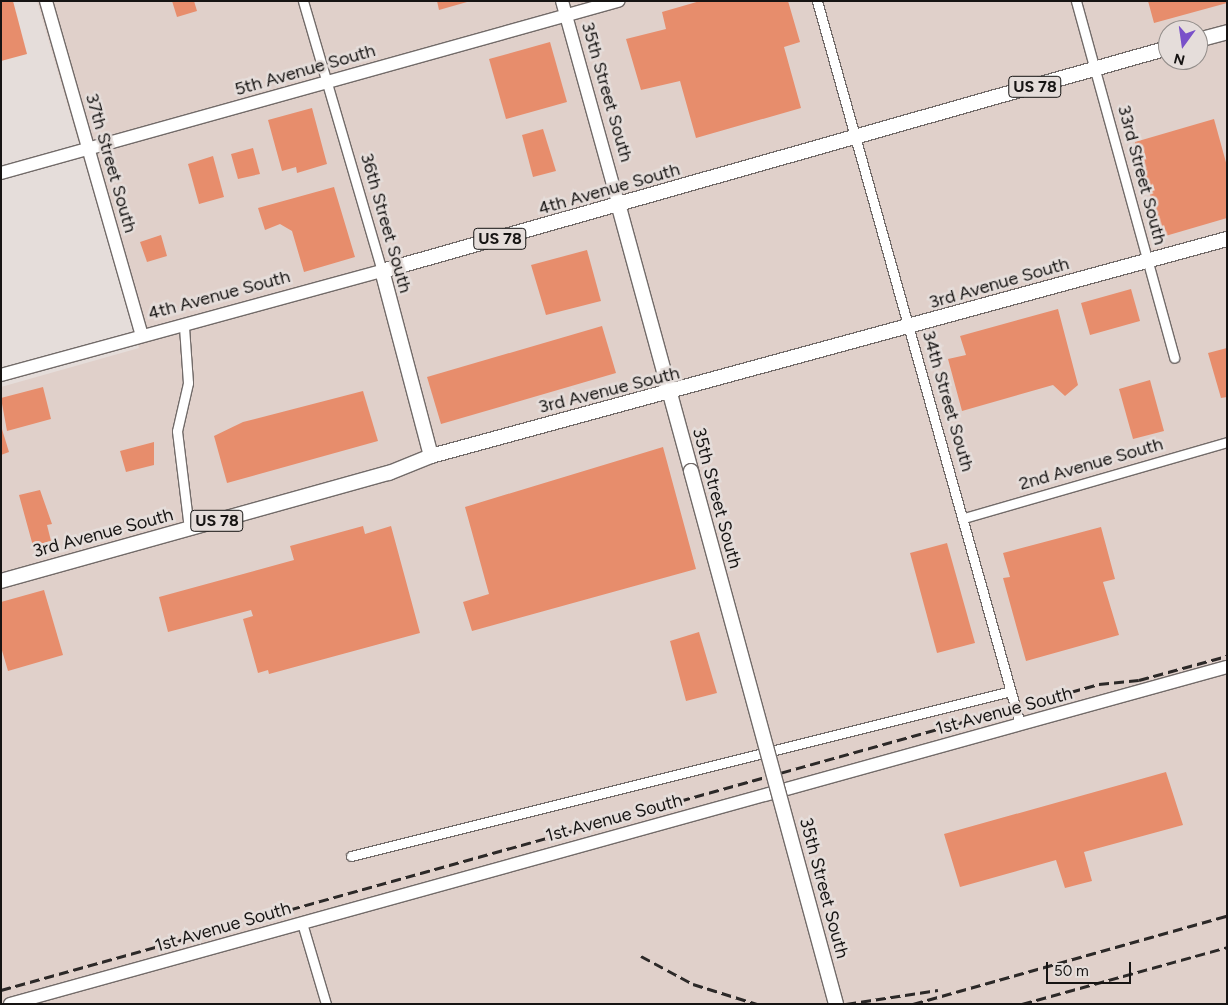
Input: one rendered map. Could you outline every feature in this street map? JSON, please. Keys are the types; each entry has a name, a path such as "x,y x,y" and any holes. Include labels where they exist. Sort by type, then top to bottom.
{"main road":[{"path":"1208,37 1227,32"},
{"name":"4th Avenue South","path":"382,271 619,207 1158,51"},
{"name":"35th Street South","path":"619,207 836,1004"},
{"name":"3rd Avenue South","path":"1,581 389,473 431,456 670,394 1227,239"},
{"name":"36th Street South","path":"382,271 431,456"}],"street":[{"name":"37th Street South","path":"46,1 142,335"},
{"name":"36th Street South","path":"303,1 382,271"},
{"name":"35th Street South","path":"562,1 619,207"},
{"name":"5th Avenue South","path":"1,173 618,1"},
{"name":"34th Street South","path":"817,1 964,518 1020,724"},
{"name":"33rd Street South","path":"1076,1 1174,358"},
{"name":"4th Avenue South","path":"1,376 142,335 184,327 382,271"},
{"path":"184,327 188,383 178,431 189,529"},
{"name":"2nd Avenue South","path":"964,518 1227,442"},
{"name":"1st Avenue South","path":"10,1004 1227,667"},
{"name":"1st Avenue South","path":"351,856 1011,691"},
{"path":"302,923 326,1004"}],"shaded area":[{"path":"37,1 1227,1 1227,1004 1,1004 1,387 139,348"}],"building":[{"path":"1,1 13,1 27,54 1,61"},
{"path":"172,1 194,1 197,11 177,17"},
{"path":"437,1 467,1 467,2 439,10"},
{"path":"700,1 788,1 800,42 784,47 801,108 696,138 680,81 641,90 626,39 666,29 662,12"},
{"path":"1148,1 1227,1 1227,3 1165,20 1158,20 1158,22 1154,23"},
{"path":"550,42 567,102 506,119 489,59"},
{"path":"312,108 327,164 297,173 296,167 282,171 268,120"},
{"path":"1214,119 1227,166 1227,218 1162,237 1135,142"},
{"path":"543,129 556,171 533,177 522,135"},
{"path":"253,148 260,174 238,179 231,154"},
{"path":"213,156 224,197 199,204 188,164"},
{"path":"334,187 355,257 304,272 292,231 280,224 265,230 258,208"},
{"path":"161,235 167,256 147,262 140,242"},
{"path":"587,250 601,301 546,315 531,265"},
{"path":"1131,289 1140,321 1090,335 1081,303"},
{"path":"1058,309 1078,385 1065,396 1053,385 962,411 948,359 966,355 960,336"},
{"path":"602,326 616,373 441,424 427,377"},
{"path":"1227,348 1227,397 1221,398 1208,353"},
{"path":"1150,380 1164,431 1133,439 1119,389"},
{"path":"43,387 51,419 7,431 1,398"},
{"path":"363,391 378,441 227,483 214,436 243,422"},
{"path":"1,426 9,452 1,455"},
{"path":"154,442 154,465 126,472 120,451"},
{"path":"663,447 696,569 472,631 463,602 489,594 465,507"},
{"path":"40,490 52,524 47,525 51,541 33,546 19,495"},
{"path":"363,526 365,534 391,526 420,633 269,674 268,670 258,673 243,619 253,616 251,610 168,632 159,597 294,560 290,546"},
{"path":"1101,527 1115,579 1103,582 1119,635 1026,661 1003,578 1010,577 1003,553"},
{"path":"947,543 975,643 937,653 910,553"},
{"path":"44,590 63,655 8,671 1,647 1,602"},
{"path":"699,632 717,693 686,701 670,641"},
{"path":"1166,772 1183,825 1084,852 1092,881 1065,888 1056,860 960,887 944,834"}],"railway":[{"path":"1,990 1099,684 1139,680 1227,656"},
{"path":"913,1004 1227,916"},
{"path":"1022,1004 1227,947"},
{"path":"641,956 693,984 757,1004"},
{"path":"846,1004 938,990"}]}
